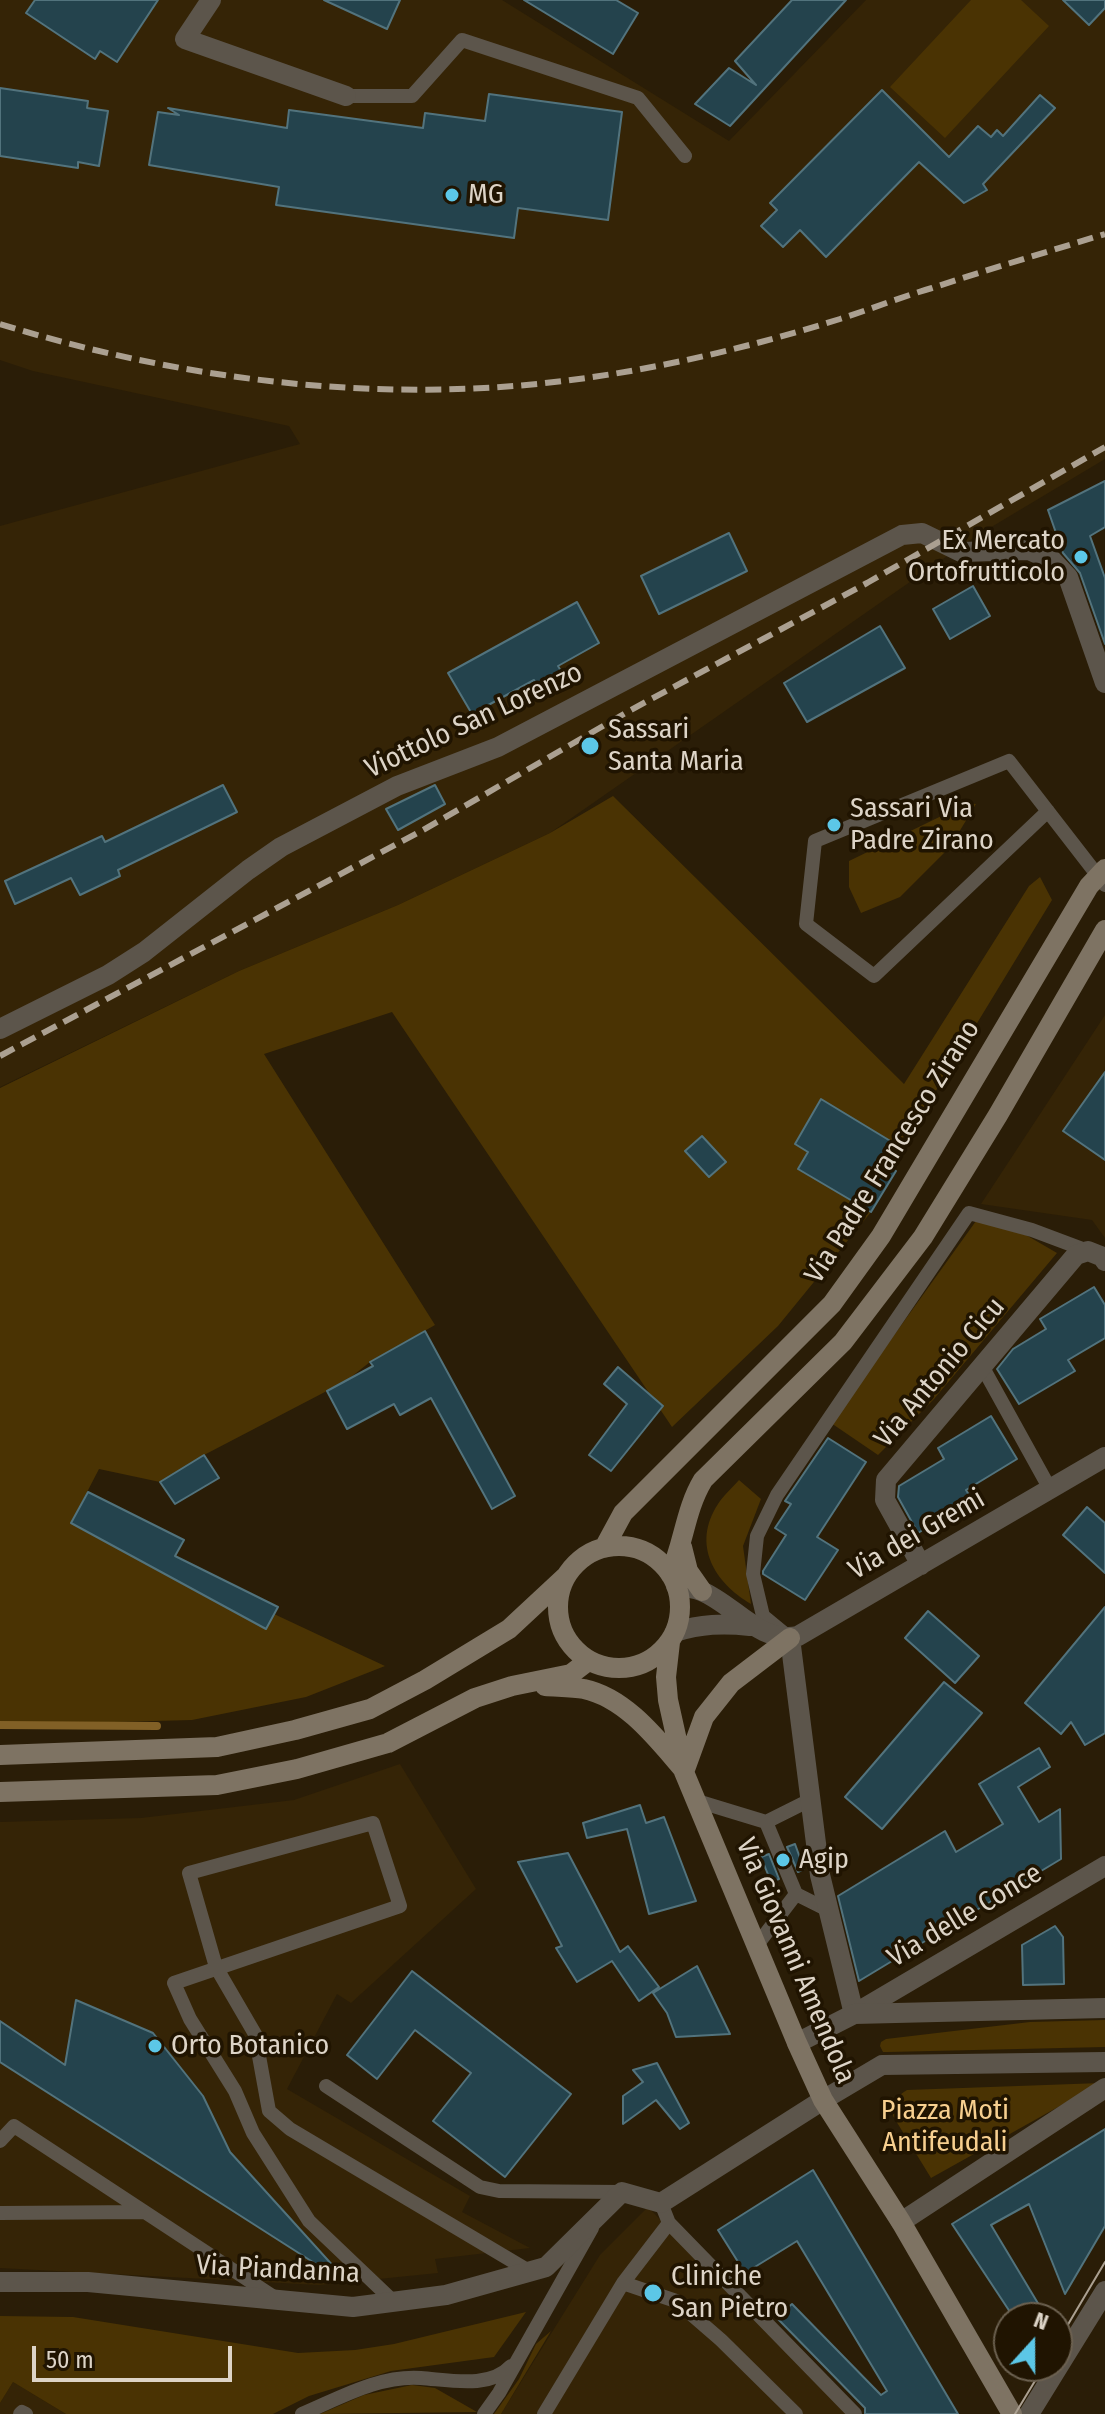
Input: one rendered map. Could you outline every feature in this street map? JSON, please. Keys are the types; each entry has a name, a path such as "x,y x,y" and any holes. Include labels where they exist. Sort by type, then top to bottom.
{"main road":[{"name":"Via Padre Francesco Zirano","path":"604,1548 623,1513 832,1304 881,1236 1081,899 1103,877"},
{"path":"673,1580 682,1547 685,1518 703,1480 843,1342 923,1237 1105,930"},
{"path":"0,1755 217,1747 370,1709 509,1629 582,1558 604,1548 623,1546 641,1551 657,1560 673,1580 680,1609 672,1637 656,1656 638,1666 618,1669 593,1663 573,1648 562,1632 557,1613 558,1594 566,1576"},
{"path":"682,1547 688,1571 702,1591"},
{"name":"Via Giovanni Amendola","path":"672,1637 666,1677 668,1700 684,1772 797,2043 823,2100 901,2222 1012,2414"},
{"path":"684,1772 704,1717 731,1683 790,1638"},
{"path":"529,1685 571,1674 593,1663"},
{"name":"Via Giovanni Amendola","path":"593,1663 616,1704 635,1717 684,1772"},
{"path":"0,1792 217,1785 297,1769 388,1743 475,1698 512,1686 586,1690 616,1704"}],"street":[{"path":"211,0 185,39 346,96"},
{"name":"Viottolo San Lorenzo","path":"0,1029 108,975 144,952 281,847 397,786 498,747 902,535 922,533 953,549 970,553 1016,549 1041,554 1052,560 1068,577 1105,683"},
{"name":"Via Antonio Cicu","path":"921,1565 885,1500 886,1480 1076,1255 1096,1256"},
{"name":"Via dei Gremi","path":"790,1638 812,1629 1105,1457"},
{"path":"673,1580 702,1591 753,1626 790,1638 820,1875 854,2014 1105,2008"},
{"path":"672,1637 695,1626 721,1623 753,1626"},
{"name":"Via delle Conce","path":"797,2043 854,2014 1105,1866"},
{"path":"622,2192 661,2203 882,2065 1105,2062"},
{"path":"901,2222 1105,2088"},
{"name":"Via Piandanna","path":"0,2282 88,2282 353,2307 446,2295 546,2267 622,2192"},
{"path":"1029,2414 1105,2291"}],"lane":[{"path":"346,96 412,96 462,40 638,98 685,156"},
{"path":"1048,811 874,976 806,924 815,841 1009,761 1103,877"},
{"path":"790,1638 763,1616 760,1608 753,1574 757,1536 777,1495 969,1213 1032,1230 1096,1256"},
{"path":"982,1366 1050,1489"},
{"path":"697,1801 766,1822 810,1800"},
{"path":"766,1822 796,1894 828,1910"},
{"path":"393,2301 309,2221 253,2133 235,2091 190,2019 174,1983 216,1967 400,1906 373,1823 189,1873 216,1967 255,2034 269,2111 290,2129 529,2271"},
{"path":"757,1945 796,1894"},
{"path":"326,2086 480,2187 499,2191 622,2192"},
{"path":"0,2141 14,2126 280,2302"},
{"path":"661,2203 669,2223 855,2414"},
{"path":"0,2213 144,2212"},
{"path":"484,2414 566,2277 599,2214"},
{"path":"544,2414 623,2283 669,2223"},
{"path":"623,2283 676,2301 721,2340 796,2414"},
{"path":"302,2414 353,2392 393,2380 469,2381 502,2375 514,2363"}],"shaded area":[{"path":"0,0 502,0 729,141 866,0 1105,0 1105,459 973,538 550,833 398,905 239,971 0,1087 0,526 300,444 289,426 33,371 0,360"},
{"path":"1105,1015 1105,1238 1092,1220 981,1204"},
{"name":"Orto Botanico","path":"400,1764 476,1889 351,2003 337,1994 287,2089 470,2196 462,2212 530,2248 435,2259 438,2273 319,2285 0,2268 0,1822 141,1818 294,1800"},
{"name":"Cliniche San Pietro","path":"648,2207 848,2414 501,2414 600,2255"},
{"path":"13,2382 66,2414 0,2414 0,2403"}],"green space":[{"path":"971,0 1021,0 1049,26 945,138 890,87"},
{"path":"613,796 904,1084 1029,886 1040,877 1052,900 926,1107 897,1145 820,1100 795,1143 808,1152 798,1169 871,1212 778,1326 672,1427 392,1012 264,1054 435,1325 370,1362 346,1381 204,1455 160,1482 99,1469 71,1523 266,1628 274,1614 385,1666 306,1697 192,1720 0,1725 0,1088 239,971 398,905 550,833"},
{"path":"968,803 976,804 950,847 900,897 861,913 849,887 849,861"},
{"path":"976,1221 1026,1235 1057,1253 934,1399 878,1455 831,1423"},
{"path":"739,1480 761,1499 743,1546 751,1604 718,1574 707,1548 710,1519 720,1501"},
{"path":"1105,2020 1105,2047 883,2052 880,2046 886,2039 1030,2022"},
{"name":"Piazza Moti Antifeudali","path":"1101,2083 931,2178 893,2116 895,2100 907,2090"},
{"path":"526,2312 494,2357 391,2371 309,2396 273,2414 66,2414 13,2382 0,2403 0,2316 73,2317 298,2353 394,2344"},
{"path":"551,2331 501,2414 494,2414 519,2379 536,2344"},
{"path":"412,2385 435,2388 477,2412 320,2414 364,2395"}],"building":[{"path":"35,0 158,0 117,62 100,51 95,59 26,13"},
{"path":"324,0 400,0 387,29"},
{"path":"524,0 616,0 638,13 613,54"},
{"path":"792,0 846,0 730,126 695,104 729,68 756,85 735,61"},
{"path":"1063,0 1105,0 1105,8 1089,25"},
{"path":"0,88 88,101 87,108 108,111 99,166 78,162 78,168 0,156"},
{"path":"882,90 949,157 978,126 991,137 997,130 1003,136 1040,95 1055,108 983,184 987,190 964,203 919,162 826,257 800,230 783,247 761,226 777,210 770,203"},
{"path":"489,94 622,112 608,220 518,208 514,238 276,205 279,187 149,165 158,112 179,115 168,108 287,128 289,110 423,128 425,113 485,121"},
{"name":"Ex Mercato Ortofrutticolo","path":"1105,481 1105,527 1090,536 1105,578 1105,644 1080,573 1063,553 1048,510"},
{"path":"729,533 747,571 659,614 641,576"},
{"path":"973,586 990,616 950,639 933,609"},
{"path":"577,602 599,643 558,666 561,671 537,685 534,680 472,714 448,673"},
{"path":"880,626 905,668 807,722 784,683"},
{"path":"223,785 237,812 118,870 120,876 80,895 71,878 15,904 5,881 102,836 105,842"},
{"path":"435,785 445,804 398,830 386,809"},
{"path":"1105,1072 1105,1160 1063,1131"},
{"path":"821,1099 897,1145 885,1164 896,1171 871,1212 798,1169 808,1152 795,1144"},
{"path":"702,1136 726,1162 709,1177 685,1151"},
{"path":"1094,1287 1105,1305 1105,1338 1068,1360 1075,1371 1019,1404 997,1369 1013,1349 1046,1329 1040,1319"},
{"path":"425,1331 515,1496 492,1509 431,1398 400,1415 394,1404 347,1429 327,1391 373,1366 370,1362"},
{"path":"618,1367 663,1406 611,1471 589,1455 627,1404 604,1384"},
{"path":"991,1416 1017,1459 966,1490 972,1500 918,1533 898,1497 899,1486 944,1459 938,1448"},
{"path":"828,1438 866,1462 817,1537 838,1550 805,1600 763,1574 763,1571 786,1535 775,1528 791,1504 785,1501"},
{"path":"204,1455 219,1478 175,1504 160,1482"},
{"path":"88,1492 184,1540 175,1556 278,1607 266,1629 71,1523"},
{"path":"1087,1507 1105,1523 1105,1573 1063,1535"},
{"path":"1105,1607 1105,1733 1085,1745 1071,1722 1061,1734 1025,1703"},
{"path":"928,1611 979,1656 955,1683 905,1638"},
{"path":"944,1682 982,1713 882,1829 845,1797"},
{"path":"1039,1748 1050,1767 1018,1787 1039,1822 1060,1809 1061,1859 859,1981 838,1896 945,1831 956,1852 1003,1824 979,1784"},
{"path":"640,1805 646,1823 664,1817 696,1901 649,1914 627,1829 587,1838 583,1823"},
{"path":"795,1844 804,1869 798,1872 787,1847"},
{"path":"568,1853 620,1952 628,1946 659,1987 639,2001 612,1961 577,1982 556,1948 562,1946 518,1862"},
{"path":"769,1854 779,1879 771,1882 761,1857"},
{"path":"1055,1926 1063,1937 1064,1984 1023,1985 1022,1945"},
{"path":"697,1966 730,2034 676,2037 667,2013 653,1993"},
{"path":"412,1971 571,2094 505,2177 433,2121 471,2073 415,2030 377,2079 347,2055"},
{"path":"76,2000 153,2033 203,2096 230,2152 335,2268 330,2273 0,2062 0,2021 65,2065"},
{"path":"657,2063 689,2123 680,2129 656,2100 623,2124 623,2096 643,2082 633,2070"},
{"path":"1105,2129 1105,2226 1065,2294 1029,2204 991,2225 1037,2302 1003,2302 952,2224"},
{"path":"813,2170 958,2414 865,2414 865,2408 776,2317 792,2304 881,2395 887,2391 797,2241 745,2273 718,2230"}],"waterway":[{"path":"0,1725 157,1726"}],"tram line":[{"path":"1073,2316 1105,2262"},
{"path":"1015,2414 1034,2382"}],"railway":[{"path":"0,324 143,361 290,383 364,389 439,390 513,386 618,373 746,346 1105,234"},
{"path":"0,1056 423,830 629,711 867,583 1105,447"}],"place":[{"name":"MG","path":"452,195"},
{"name":"Ex Mercato Ortofrutticolo","path":"1081,557"},
{"name":"Sassari Santa Maria","path":"590,746"},
{"name":"Sassari Via Padre Zirano","path":"834,825"},
{"name":"Agip","path":"783,1860"},
{"name":"Orto Botanico","path":"155,2046"},
{"name":"Cliniche San Pietro","path":"653,2293"}]}
